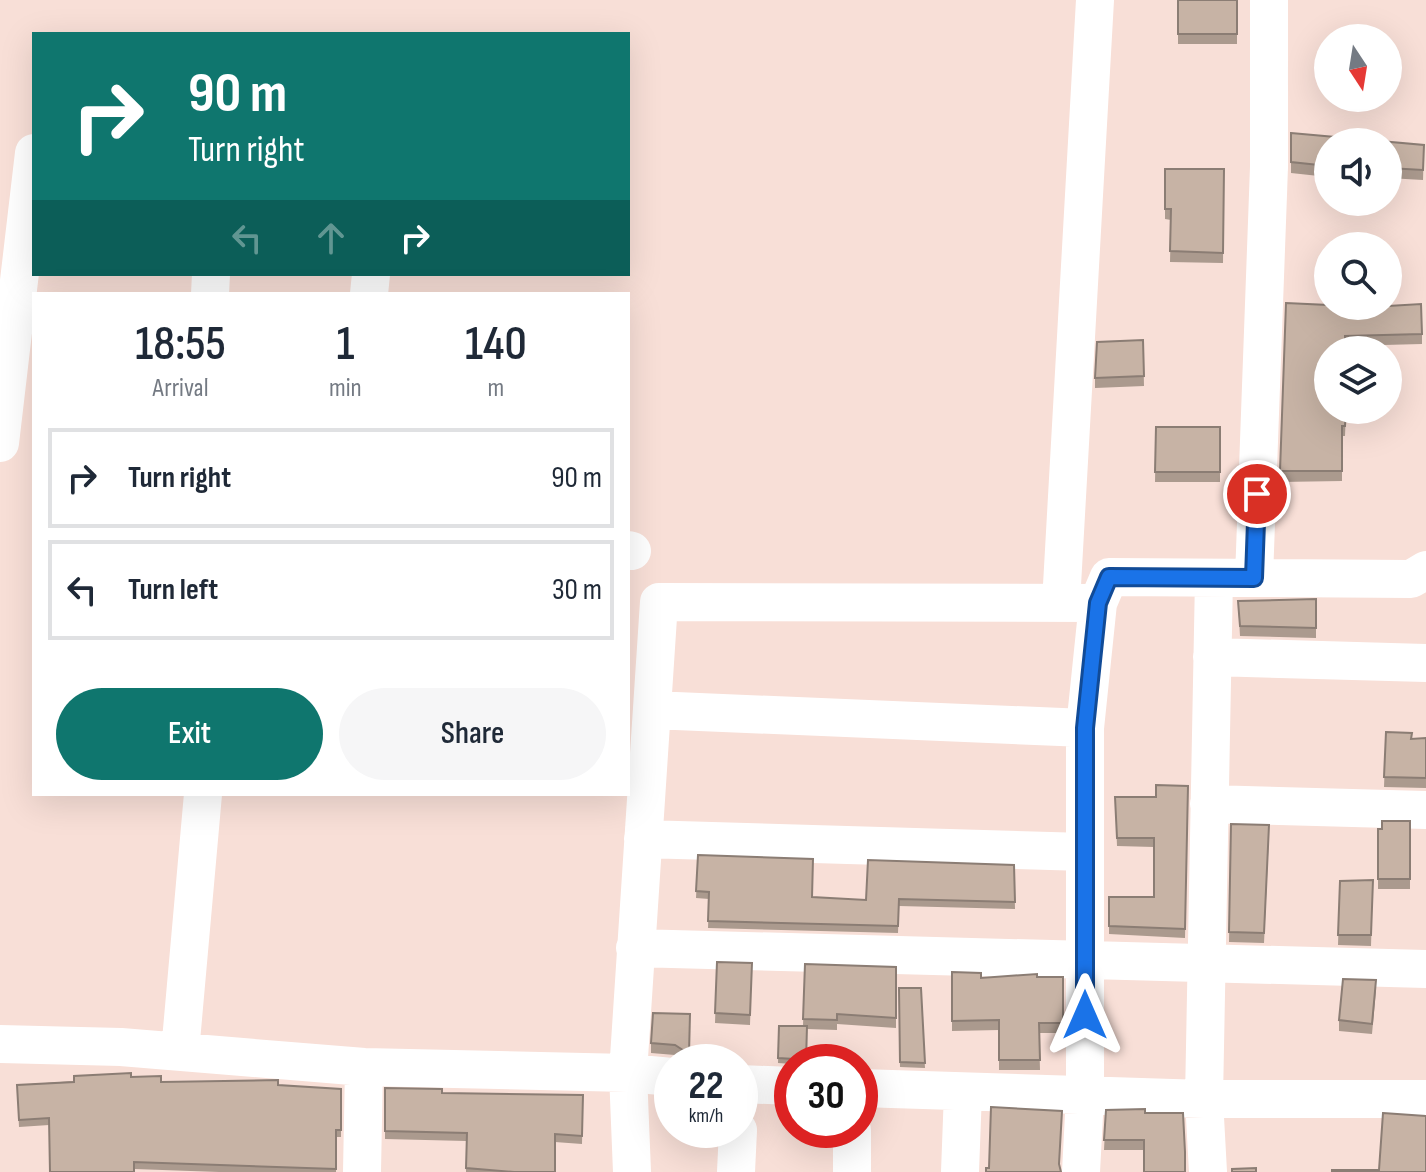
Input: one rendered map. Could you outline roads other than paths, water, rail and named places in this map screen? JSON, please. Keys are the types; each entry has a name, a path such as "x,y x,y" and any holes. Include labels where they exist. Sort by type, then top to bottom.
{"street":[{"path":"1061,603 1095,0"},
{"path":"1254,578 1269,167 1269,0"},
{"path":"0,443 6,336 21,207 32,161"},
{"path":"1081,1172 1085,1096 1085,728 1098,603 1109,577 1411,579 1426,570"},
{"path":"1208,1172 1204,1099 1214,578"},
{"path":"632,1172 628,1073 659,602 1098,603"},
{"path":"1212,657 1426,663"},
{"path":"652,710 1085,728"},
{"path":"180,1052 203,796"},
{"path":"1209,804 1426,810"},
{"path":"643,839 1085,852"},
{"path":"635,948 1426,969"},
{"path":"0,1044 121,1047 364,1067 654,1075"},
{"path":"362,1172 364,1067"},
{"path":"878,1089 1204,1099 1426,1099"},
{"path":"960,1172 963,1092"},
{"path":"736,1172 737,1148"},
{"path":"852,1148 852,1172"}]}
